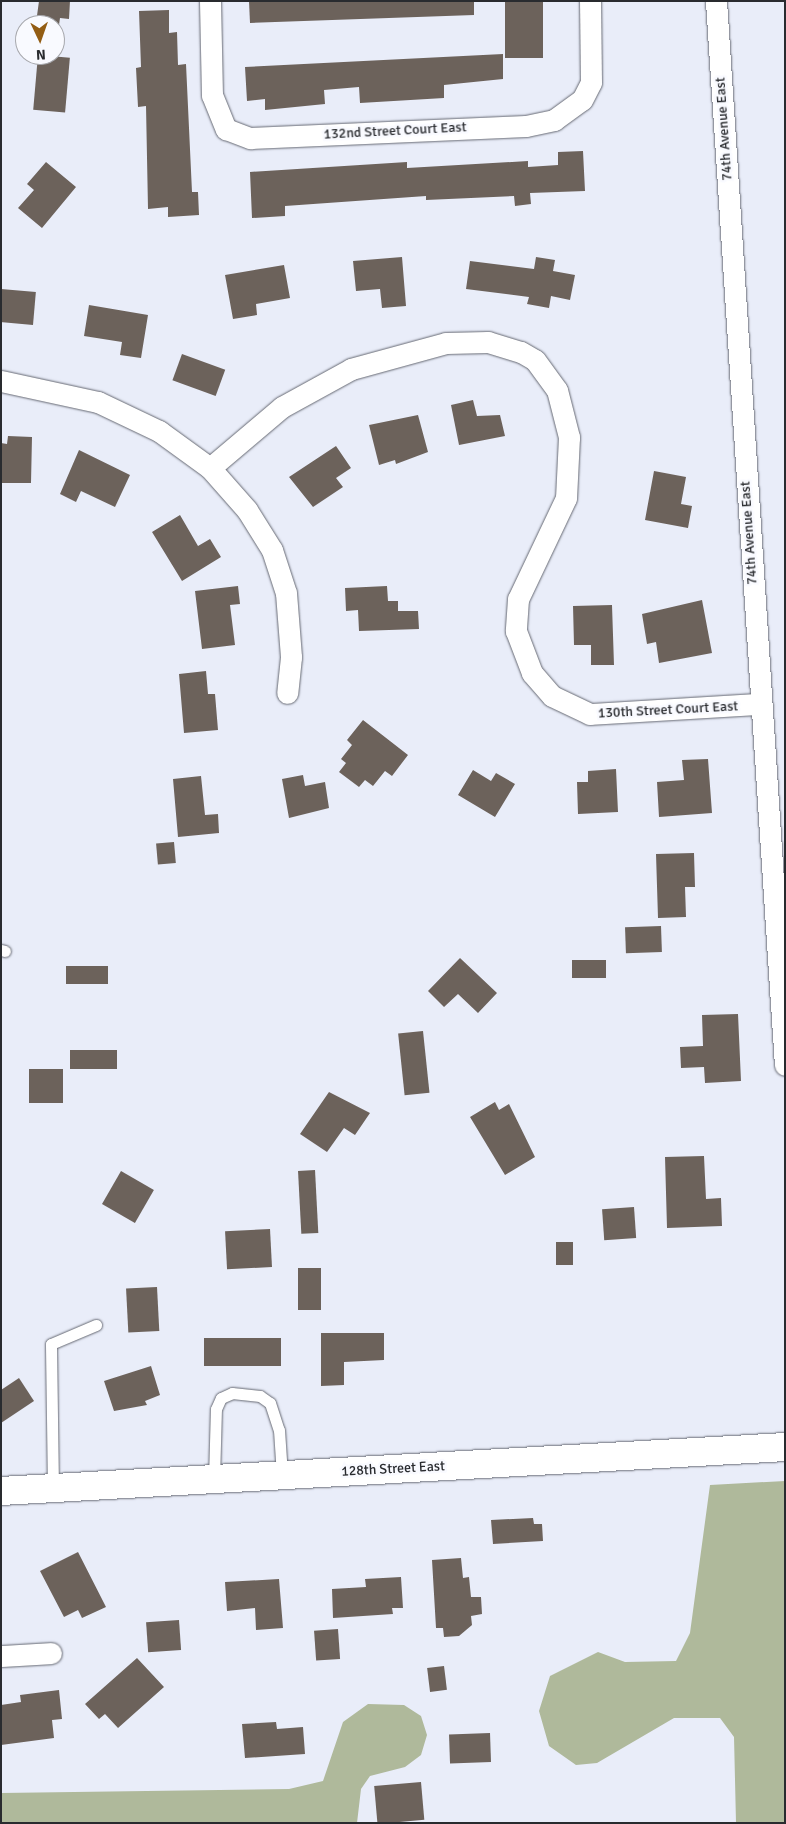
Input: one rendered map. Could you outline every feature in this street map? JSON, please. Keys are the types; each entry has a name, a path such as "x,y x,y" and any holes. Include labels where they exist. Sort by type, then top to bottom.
{"street":[{"name":"132nd Street Court East","path":"210,1 212,95 226,130 236,136 526,126 554,120 582,100 591,82 590,1"},
{"name":"74th Avenue East","path":"716,1 759,704 777,817 785,1065"},
{"name":"130th Street Court East","path":"210,468 282,408 317,385 386,356 466,342 503,345 535,360 557,390 569,437 566,498 518,599 516,631 532,673 552,696 590,714 759,704"},
{"path":"1,380 98,402 159,432 210,468 247,510 272,550 286,593 291,657 287,692"},
{"name":"128th Street East","path":"1,1491 785,1447"},
{"path":"1,1656 51,1653"}],"lane":[{"path":"53,1489 51,1344 96,1325"},
{"path":"214,1479 216,1409 221,1398 232,1393 260,1396 270,1403 279,1430 282,1475"}],"green space":[{"path":"785,1481 785,1823 736,1823 734,1737 720,1718 674,1718 597,1763 576,1765 549,1746 539,1711 550,1676 598,1652 625,1662 676,1661 690,1633 710,1485"},
{"path":"368,1704 404,1705 421,1716 427,1735 421,1755 405,1767 370,1776 361,1789 357,1823 1,1823 1,1793 289,1789 323,1781 343,1722"}],"building":[{"path":"39,1 70,1 69,19 65,19 65,15 37,15"},
{"path":"249,1 474,1 474,15 250,23"},
{"path":"505,1 543,1 543,58 505,58"},
{"path":"169,10 169,33 177,32 178,65 186,64 192,192 198,192 199,215 168,217 168,207 148,209 146,106 138,107 136,68 141,67 139,11"},
{"path":"503,54 503,79 444,85 444,98 360,103 359,87 324,90 325,104 265,110 265,99 247,101 245,67"},
{"path":"65,57 70,58 65,113 33,110 37,65 65,65"},
{"path":"583,151 585,191 530,193 531,204 515,206 514,196 426,200 426,196 285,206 285,216 252,218 250,172 407,162 407,168 528,161 528,167 558,165 558,152"},
{"path":"46,162 76,187 42,228 18,208 34,190 27,184"},
{"path":"402,257 406,306 382,308 380,289 356,291 353,261"},
{"path":"536,257 555,260 553,271 575,275 570,300 551,296 549,308 527,304 529,297 466,289 470,261 534,269"},
{"path":"284,265 290,298 256,304 257,315 233,319 225,275"},
{"path":"1,289 36,292 33,325 1,322"},
{"path":"89,305 148,315 141,358 120,355 122,342 84,336"},
{"path":"182,354 225,370 216,396 172,380"},
{"path":"473,400 477,416 500,415 505,436 459,445 451,405"},
{"path":"418,415 428,452 396,464 395,460 379,465 369,425"},
{"path":"8,436 32,437 31,483 1,483 1,443 7,444"},
{"path":"336,446 351,468 336,478 343,487 313,507 289,477"},
{"path":"79,450 130,475 115,507 81,491 76,502 60,494"},
{"path":"654,471 686,477 681,504 692,506 688,528 645,520"},
{"path":"180,515 198,546 210,539 221,557 182,581 152,532"},
{"path":"238,586 240,604 230,605 235,645 202,649 195,591"},
{"path":"387,586 388,601 398,601 398,611 418,611 419,629 359,631 358,610 346,611 345,588"},
{"path":"702,600 712,653 659,663 656,642 647,644 642,614"},
{"path":"612,605 614,665 591,665 591,645 574,645 573,606"},
{"path":"206,671 208,694 215,694 218,730 184,733 179,674"},
{"path":"363,720 408,755 392,776 385,771 373,786 365,780 359,787 339,772 346,763 341,759 352,745 347,740"},
{"path":"708,759 712,813 659,817 657,782 684,780 682,760"},
{"path":"616,769 618,812 578,814 577,782 588,782 588,771"},
{"path":"473,770 491,781 496,773 515,784 495,817 458,795"},
{"path":"303,775 305,786 325,782 329,808 289,818 282,779"},
{"path":"201,776 205,815 218,814 219,833 178,837 173,779"},
{"path":"174,842 176,863 158,864 156,844"},
{"path":"694,853 695,887 685,887 686,917 658,918 656,854"},
{"path":"661,926 662,952 626,953 625,927"},
{"path":"460,958 497,993 478,1013 458,994 444,1007 428,991"},
{"path":"572,960 606,960 606,978 572,978"},
{"path":"66,966 108,966 108,984 66,984"},
{"path":"738,1014 741,1081 705,1083 704,1067 681,1068 680,1047 703,1046 702,1015"},
{"path":"423,1031 429,1093 405,1095 398,1034"},
{"path":"70,1050 117,1050 117,1069 70,1069"},
{"path":"29,1069 63,1069 63,1103 29,1103"},
{"path":"329,1092 370,1113 355,1135 344,1128 327,1152 300,1134"},
{"path":"495,1102 499,1110 509,1104 535,1157 505,1175 470,1117"},
{"path":"704,1156 706,1199 721,1198 722,1226 667,1228 665,1157"},
{"path":"315,1170 318,1233 301,1234 298,1171"},
{"path":"121,1171 154,1190 135,1223 102,1204"},
{"path":"634,1207 636,1238 604,1240 602,1209"},
{"path":"270,1229 272,1267 227,1269 225,1231"},
{"path":"556,1242 573,1242 573,1265 556,1265"},
{"path":"298,1268 321,1268 321,1310 298,1310"},
{"path":"157,1287 159,1331 128,1333 126,1289"},
{"path":"321,1333 384,1333 384,1360 344,1362 344,1385 321,1386"},
{"path":"204,1338 281,1338 281,1366 204,1366"},
{"path":"151,1366 160,1395 145,1401 147,1405 114,1411 104,1381"},
{"path":"19,1378 34,1401 1,1423 1,1390"},
{"path":"533,1518 534,1524 542,1524 543,1541 493,1544 491,1520"},
{"path":"78,1552 106,1607 82,1618 78,1610 64,1617 40,1571"},
{"path":"461,1558 463,1578 469,1577 471,1597 481,1597 482,1614 471,1616 472,1625 459,1636 444,1637 443,1628 436,1628 432,1560"},
{"path":"401,1577 403,1608 392,1608 393,1614 333,1618 332,1589 366,1587 365,1579"},
{"path":"279,1579 283,1628 256,1630 255,1608 227,1611 225,1582"},
{"path":"179,1620 181,1650 148,1652 146,1622"},
{"path":"338,1629 340,1659 316,1661 314,1631"},
{"path":"137,1658 164,1687 118,1728 105,1714 99,1719 85,1704"},
{"path":"444,1666 447,1690 430,1692 427,1668"},
{"path":"59,1690 62,1719 52,1720 54,1738 1,1745 1,1705 21,1702 20,1695"},
{"path":"276,1722 277,1729 303,1727 305,1754 245,1758 242,1724"},
{"path":"490,1733 491,1762 450,1763 449,1734"},
{"path":"421,1782 424,1820 377,1823 374,1786"}]}
